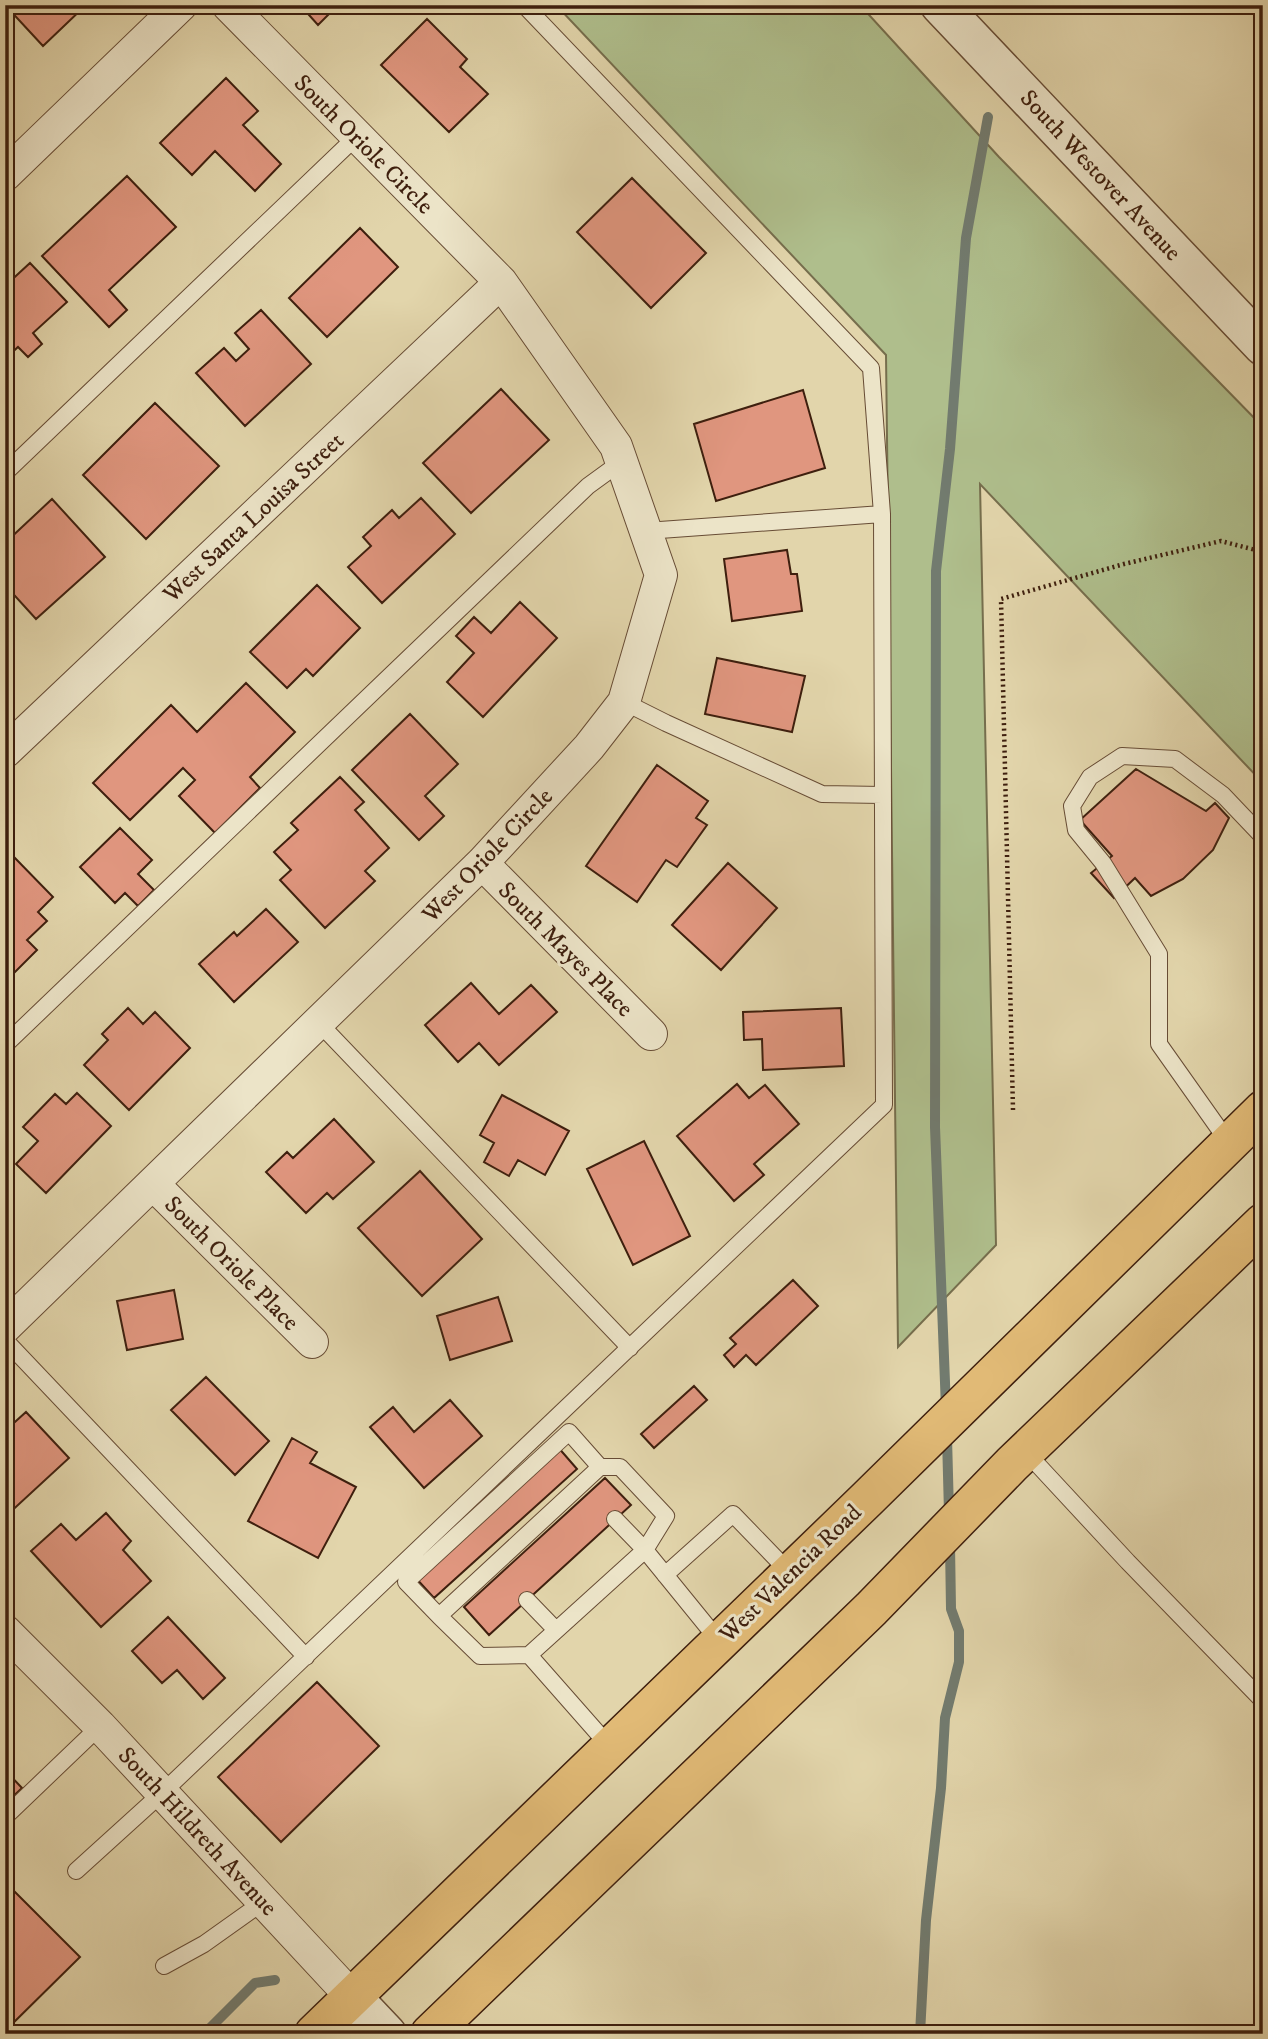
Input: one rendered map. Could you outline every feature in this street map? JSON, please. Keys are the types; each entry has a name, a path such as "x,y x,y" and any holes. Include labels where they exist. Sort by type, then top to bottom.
{"main road":[{"name":"West Valencia Road","path":"314,2034 866,1500 1263,1110"},
{"path":"430,2034 871,1609 1019,1457 1263,1223"}],"street":[{"path":"5,174 181,5"},
{"name":"South Oriole Circle","path":"228,5 501,282"},
{"name":"South Westover Avenue","path":"940,5 1263,345"},
{"name":"West Oriole Circle","path":"5,1327 482,863 589,747 624,702 662,575 616,446 501,282"},
{"name":"West Santa Louisa Street","path":"5,752 501,282"},
{"name":"South Mayes Place","path":"482,863 651,1034"},
{"name":"South Oriole Place","path":"153,1184 312,1342"},
{"name":"South Hildreth Avenue","path":"5,1631 100,1726 387,2034"}],"lane":[{"path":"76,1871 306,1657 884,1105 882,514 871,368 524,5"},
{"path":"5,473 357,136"},
{"path":"5,1045 588,486 621,462"},
{"path":"646,531 882,514"},
{"path":"624,702 822,794 882,794"},
{"path":"1229,1143 1159,1044 1159,954 1103,863 1076,830 1072,806 1090,776 1122,756 1175,759 1223,795 1263,836"},
{"path":"319,1023 630,1348"},
{"path":"5,1340 306,1657"},
{"path":"569,1432 600,1467 620,1467 666,1516 645,1550 528,1655 480,1656 406,1582 569,1432"},
{"path":"1019,1457 1128,1562 1263,1701"},
{"path":"439,1616 497,1570 515,1535 586,1488 600,1467"},
{"path":"665,1576 733,1514 790,1573"},
{"path":"615,1519 645,1550 719,1641"},
{"path":"527,1600 556,1630"},
{"path":"528,1655 610,1747"},
{"path":"5,1817 100,1726"},
{"path":"164,1966 204,1944 263,1902"}],"path":[{"path":"1013,1110 1001,599 1124,564 1221,541 1263,552"}],"green space":[{"path":"556,5 860,5 999,157 1263,427 1263,783 980,484 996,1245 898,1347 886,355"}],"building":[{"path":"5,5 86,5 43,46"},
{"path":"300,5 338,5 318,25"},
{"path":"427,19 467,59 460,67 488,94 449,132 381,65"},
{"path":"226,78 258,111 243,125 281,164 255,191 215,151 192,175 160,143"},
{"path":"127,176 176,227 109,290 127,310 109,327 42,256"},
{"path":"632,178 706,253 651,308 577,232"},
{"path":"360,228 398,267 327,337 289,298"},
{"path":"30,263 67,302 33,333 42,344 28,357 18,347 5,359 5,286"},
{"path":"261,310 311,364 245,426 196,373 224,348 236,361 249,349 235,333"},
{"path":"501,389 549,440 471,513 423,463"},
{"path":"803,390 825,468 716,501 694,424"},
{"path":"155,403 219,466 146,539 83,475"},
{"path":"421,498 455,534 382,603 348,567 371,546 363,537 392,510 399,518"},
{"path":"52,499 105,557 36,619 5,585 5,543"},
{"path":"787,550 791,574 797,574 802,611 732,621 724,559"},
{"path":"317,585 360,628 313,676 306,669 287,688 250,652"},
{"path":"520,602 557,638 483,717 447,682 474,653 456,636 474,617 491,633"},
{"path":"717,658 805,676 792,732 705,714"},
{"path":"246,683 295,732 250,777 260,788 215,833 179,796 195,780 183,768 130,820 93,783 171,705 197,732"},
{"path":"410,714 458,764 425,796 444,816 419,840 352,770"},
{"path":"657,765 708,801 696,818 707,825 677,867 666,860 637,902 586,866"},
{"path":"1136,769 1206,811 1215,803 1229,818 1213,850 1183,879 1151,896 1135,878 1114,898 1091,873 1112,856 1080,820"},
{"path":"340,777 364,802 355,810 389,848 365,871 375,881 325,928 280,880 291,870 274,852 298,830 291,823"},
{"path":"120,828 152,860 138,874 154,890 138,906 125,893 115,903 80,867"},
{"path":"13,856 53,897 38,912 47,921 27,940 37,950 8,979 5,977 5,864"},
{"path":"728,863 777,908 721,970 672,925"},
{"path":"266,909 298,942 234,1002 199,964 234,932 237,936"},
{"path":"471,983 499,1014 531,985 557,1012 499,1065 479,1043 458,1062 425,1025"},
{"path":"128,1008 143,1024 155,1012 190,1048 129,1110 84,1065 108,1040 102,1034"},
{"path":"841,1008 844,1066 763,1070 762,1039 744,1040 743,1012"},
{"path":"737,1084 749,1098 765,1085 799,1124 754,1164 764,1175 734,1201 677,1136"},
{"path":"77,1093 111,1126 46,1193 16,1164 38,1141 23,1127 55,1094 66,1104"},
{"path":"502,1095 569,1131 545,1175 518,1160 509,1176 484,1162 494,1143 480,1135"},
{"path":"334,1119 374,1162 333,1199 327,1193 306,1213 266,1172 287,1152 293,1158"},
{"path":"644,1141 690,1236 633,1265 587,1169"},
{"path":"420,1171 482,1239 422,1296 358,1228"},
{"path":"793,1280 818,1306 756,1365 746,1355 734,1367 724,1355 736,1344 730,1338"},
{"path":"174,1290 183,1339 127,1350 117,1301"},
{"path":"498,1297 512,1341 450,1360 437,1316"},
{"path":"206,1377 269,1441 235,1475 171,1410"},
{"path":"694,1386 707,1400 654,1448 641,1434"},
{"path":"450,1400 482,1436 424,1488 370,1427 393,1407 414,1432"},
{"path":"26,1412 69,1458 5,1517 5,1431"},
{"path":"292,1438 317,1452 310,1463 356,1487 318,1558 248,1521"},
{"path":"557,1446 577,1469 434,1598 414,1576"},
{"path":"605,1478 631,1505 489,1635 464,1607"},
{"path":"106,1513 131,1541 123,1550 151,1581 101,1627 31,1551 61,1524 76,1540"},
{"path":"168,1617 225,1678 203,1699 177,1670 162,1683 132,1651"},
{"path":"317,1682 379,1746 281,1842 218,1777"},
{"path":"5,1770 22,1788 5,1804"},
{"path":"5,1882 80,1957 5,2031"}],"waterway":[{"path":"946,1408 935,1127 936,571 950,449 966,238 988,117"},
{"path":"947,1437 949,1513"},
{"path":"920,2034 926,1920 941,1788 945,1718 959,1662 959,1631 951,1609 950,1545"},
{"path":"204,2034 255,1983 275,1980"}]}
